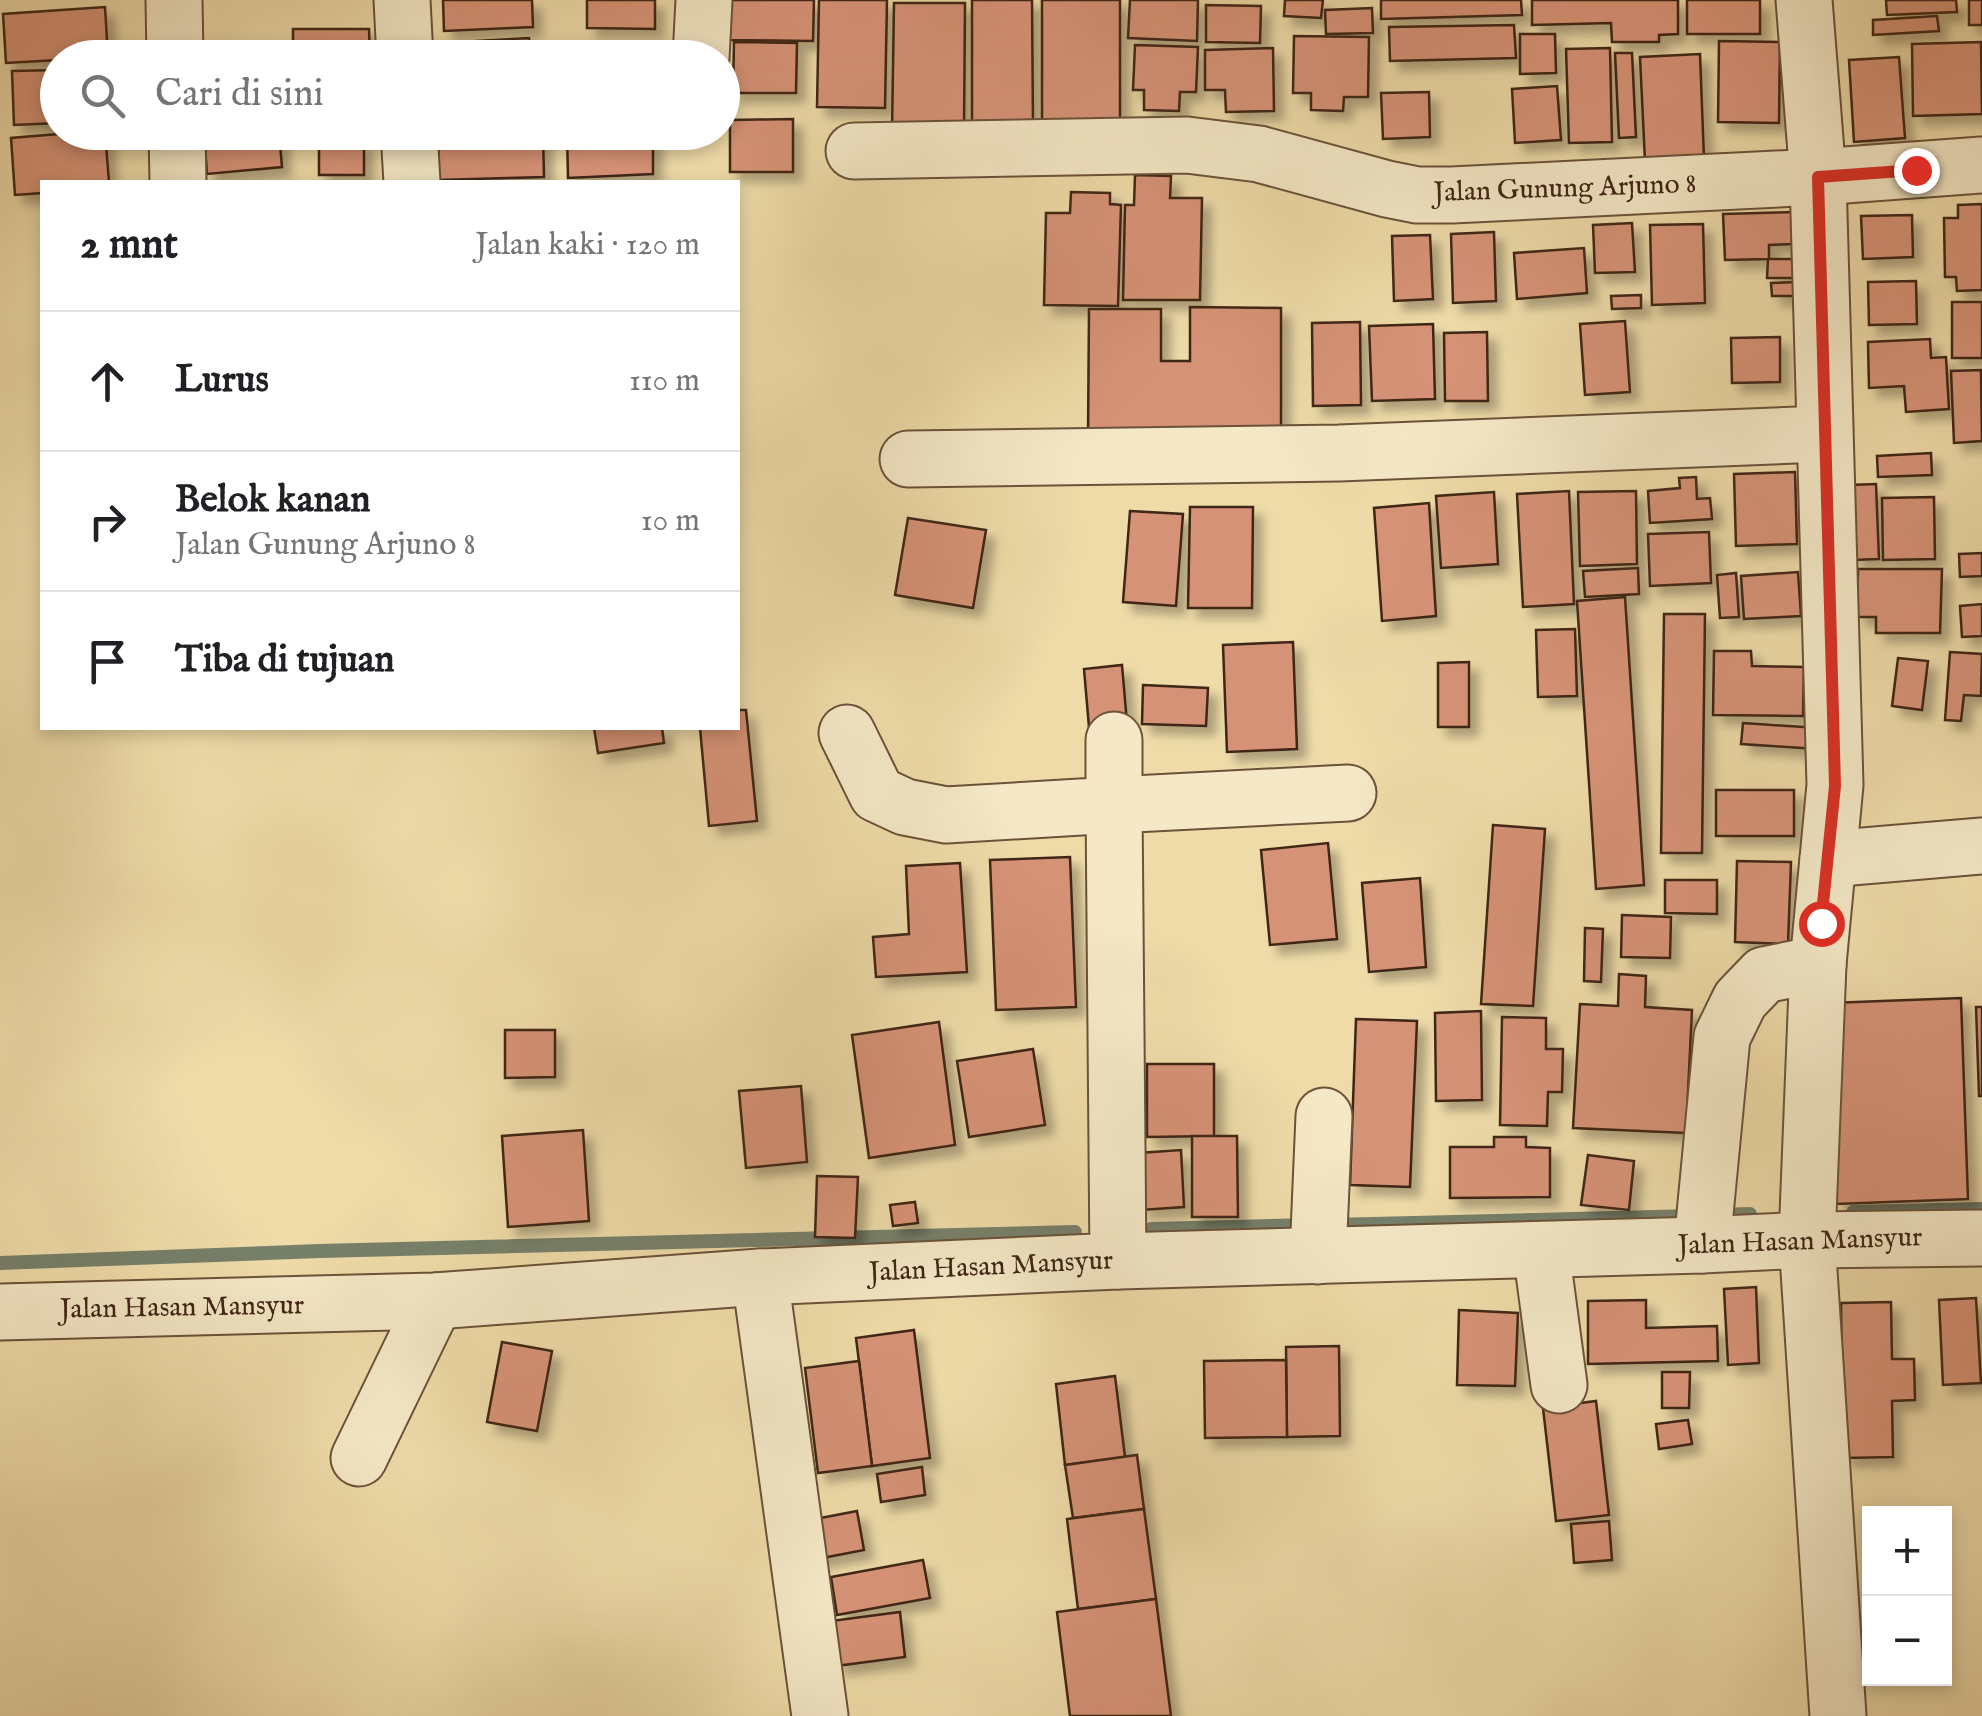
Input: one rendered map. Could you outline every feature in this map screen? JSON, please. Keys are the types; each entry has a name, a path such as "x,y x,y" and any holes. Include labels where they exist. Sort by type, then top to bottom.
{"street":[{"path":"174,0 175,40"},
{"path":"402,0 404,40"},
{"path":"702,40 704,0"},
{"path":"1804,0 1818,177 1835,786 1818,964 1808,1240 1838,1716"},
{"name":"Jalan Gunung Arjuno 8","path":"854,151 1187,145 1259,154 1417,195 1818,177 1982,165"},
{"path":"177,150 178,180"},
{"path":"410,150 412,180"},
{"path":"908,459 1339,453 1824,434"},
{"path":"847,733 877,794 905,807 946,815 1348,793"},
{"path":"1114,740 1118,1261"},
{"path":"1828,860 1982,846"},
{"path":"1702,1245 1722,1037 1740,1000 1764,976 1818,964"},
{"path":"1318,1256 1324,1116"},
{"name":"Jalan Hasan Mansyur","path":"0,1312 435,1301 760,1278 1118,1261 1982,1238"},
{"path":"1541,1250 1559,1385"},
{"path":"760,1278 820,1716"},
{"path":"359,1458 435,1301"}],"building":[{"path":"443,0 532,0 533,27 444,31"},
{"path":"587,0 655,0 655,29 587,28"},
{"path":"730,0 814,0 813,41 729,40"},
{"path":"819,0 887,0 885,108 817,107"},
{"path":"972,0 1032,0 1033,126 972,127"},
{"path":"1042,0 1120,0 1120,120 1042,120"},
{"path":"1130,0 1198,0 1197,41 1128,38"},
{"path":"1285,0 1323,0 1321,18 1284,16"},
{"path":"1381,0 1521,0 1522,15 1381,19"},
{"path":"1532,0 1678,0 1678,34 1659,35 1659,42 1612,42 1611,23 1532,25"},
{"path":"1687,0 1760,0 1760,34 1687,34"},
{"path":"1886,0 1956,0 1957,12 1887,15"},
{"path":"1969,0 1982,0 1982,25 1969,25"},
{"path":"894,3 965,3 964,132 892,131"},
{"path":"1206,5 1261,6 1260,43 1206,42"},
{"path":"105,7 107,40 40,40 40,61 6,63 3,14"},
{"path":"1372,8 1373,33 1326,34 1325,10"},
{"path":"1937,16 1939,31 1873,35 1873,20"},
{"path":"1514,25 1516,58 1390,61 1389,27"},
{"path":"293,29 369,29 369,40 293,40"},
{"path":"1520,34 1555,34 1556,73 1520,74"},
{"path":"1294,36 1369,37 1368,97 1344,97 1343,111 1311,110 1311,93 1293,93"},
{"path":"1719,41 1780,42 1779,123 1718,122"},
{"path":"740,42 797,43 796,93 740,93"},
{"path":"1981,42 1982,114 1913,116 1912,44"},
{"path":"1135,45 1198,47 1196,92 1180,92 1179,111 1144,110 1144,90 1133,90"},
{"path":"1273,48 1274,111 1226,112 1225,90 1205,90 1205,50"},
{"path":"1610,48 1612,142 1569,143 1566,49"},
{"path":"1615,53 1632,53 1636,137 1619,138"},
{"path":"1700,54 1704,159 1645,162 1640,57"},
{"path":"1899,57 1905,138 1854,142 1849,60"},
{"path":"40,70 40,124 14,125 12,71"},
{"path":"1557,86 1561,140 1515,143 1512,89"},
{"path":"1429,92 1430,137 1383,139 1381,93"},
{"path":"793,119 793,172 730,172 730,150 740,150 740,120"},
{"path":"40,136 40,150 106,150 109,180 40,180 40,193 15,195 11,138"},
{"path":"205,150 281,150 282,167 207,174"},
{"path":"319,150 364,150 364,175 319,175"},
{"path":"438,150 543,150 544,177 439,180"},
{"path":"567,150 653,150 653,174 568,178"},
{"path":"1135,175 1171,176 1170,198 1202,198 1200,300 1123,300 1125,205 1134,205"},
{"path":"1071,192 1110,193 1110,204 1121,205 1118,306 1044,305 1046,213 1070,213"},
{"path":"1982,204 1982,290 1957,291 1956,277 1945,277 1944,218 1958,218 1958,205"},
{"path":"1792,212 1793,244 1769,245 1769,259 1725,260 1723,214"},
{"path":"1912,215 1913,257 1863,259 1861,216"},
{"path":"1632,223 1635,272 1595,273 1593,225"},
{"path":"1703,224 1705,303 1652,305 1650,225"},
{"path":"1494,232 1496,301 1453,303 1451,234"},
{"path":"1430,235 1433,299 1394,301 1392,236"},
{"path":"1584,248 1587,293 1517,299 1514,253"},
{"path":"1768,259 1796,259 1797,278 1767,278"},
{"path":"1916,281 1917,324 1869,325 1868,282"},
{"path":"1798,282 1798,296 1772,296 1771,283"},
{"path":"1641,295 1641,308 1612,309 1611,296"},
{"path":"1952,302 1982,302 1982,358 1952,358"},
{"path":"1190,307 1281,308 1281,439 1088,439 1089,309 1161,309 1161,361 1190,361"},
{"path":"1625,321 1630,392 1585,395 1580,324"},
{"path":"1360,322 1361,405 1313,406 1312,323"},
{"path":"1433,324 1435,399 1372,401 1369,326"},
{"path":"1487,332 1488,401 1445,401 1444,333"},
{"path":"1780,337 1780,382 1732,383 1731,338"},
{"path":"1930,339 1931,358 1946,357 1949,409 1906,412 1904,386 1869,388 1868,342"},
{"path":"1981,370 1982,441 1954,443 1951,371"},
{"path":"1931,453 1932,475 1878,477 1877,456"},
{"path":"1795,472 1797,544 1736,546 1734,474"},
{"path":"1696,477 1697,499 1710,498 1712,519 1650,523 1648,491 1680,488 1679,478"},
{"path":"1876,484 1879,559 1852,560 1850,485"},
{"path":"1569,491 1574,604 1523,607 1517,494"},
{"path":"1636,491 1637,564 1580,566 1578,492"},
{"path":"1494,492 1498,564 1441,568 1436,496"},
{"path":"1934,497 1935,559 1883,560 1882,498"},
{"path":"1429,503 1436,616 1382,621 1374,508"},
{"path":"1190,507 1253,507 1252,608 1188,608"},
{"path":"1130,511 1183,514 1176,606 1123,602"},
{"path":"908,518 986,530 973,608 895,595"},
{"path":"1709,532 1711,583 1650,586 1648,534"},
{"path":"1982,553 1982,576 1960,577 1959,554"},
{"path":"1638,568 1639,594 1585,597 1583,571"},
{"path":"1858,569 1942,569 1940,633 1876,633 1876,617 1857,617"},
{"path":"1798,572 1801,616 1744,619 1741,576"},
{"path":"1736,573 1739,617 1720,618 1717,575"},
{"path":"1625,597 1644,885 1596,889 1577,601"},
{"path":"1982,604 1982,636 1962,637 1960,606"},
{"path":"1664,614 1705,614 1702,853 1661,853"},
{"path":"1575,629 1577,696 1538,697 1536,630"},
{"path":"1293,642 1297,749 1227,752 1223,645"},
{"path":"1714,651 1751,651 1752,666 1804,667 1803,716 1713,715"},
{"path":"1950,652 1982,654 1981,696 1964,695 1961,721 1945,720"},
{"path":"1898,658 1928,661 1922,710 1892,706"},
{"path":"1469,662 1469,727 1438,727 1438,663"},
{"path":"1122,665 1127,723 1089,727 1084,669"},
{"path":"1143,685 1208,688 1206,726 1142,724"},
{"path":"740,710 746,710 757,821 709,826 700,730 740,730"},
{"path":"1743,723 1819,728 1817,749 1741,744"},
{"path":"594,730 662,730 664,743 598,753"},
{"path":"1716,790 1794,790 1794,836 1716,836"},
{"path":"1493,825 1545,829 1533,1006 1481,1004"},
{"path":"1328,843 1337,939 1270,945 1261,850"},
{"path":"1070,857 1076,1007 996,1010 990,860"},
{"path":"1737,861 1791,862 1788,944 1735,942"},
{"path":"960,863 967,972 876,977 873,937 909,934 906,866"},
{"path":"1420,878 1426,967 1369,972 1362,883"},
{"path":"1665,880 1717,880 1717,914 1665,913"},
{"path":"1622,915 1671,917 1670,958 1621,957"},
{"path":"1585,928 1603,929 1601,982 1584,981"},
{"path":"1619,974 1646,976 1645,1007 1692,1010 1686,1133 1573,1128 1580,1004 1618,1006"},
{"path":"1961,998 1968,1199 1836,1204 1830,1003"},
{"path":"1976,1007 1982,1007 1982,1096 1979,1096"},
{"path":"1481,1011 1482,1100 1436,1101 1435,1013"},
{"path":"1502,1017 1546,1018 1546,1049 1563,1049 1562,1092 1548,1092 1547,1126 1500,1125"},
{"path":"1356,1019 1417,1021 1410,1187 1350,1185"},
{"path":"939,1022 955,1145 869,1158 852,1035"},
{"path":"505,1030 555,1030 555,1077 505,1078"},
{"path":"1033,1049 1045,1125 969,1137 957,1061"},
{"path":"1147,1064 1214,1064 1214,1136 1147,1137"},
{"path":"801,1086 807,1162 746,1168 739,1091"},
{"path":"583,1130 589,1221 508,1227 502,1136"},
{"path":"1192,1136 1237,1136 1238,1217 1192,1217"},
{"path":"1494,1137 1526,1137 1526,1147 1550,1148 1550,1197 1450,1198 1450,1147 1494,1147"},
{"path":"1181,1150 1184,1207 1141,1210 1138,1153"},
{"path":"1588,1155 1634,1161 1629,1210 1581,1205"},
{"path":"817,1176 858,1177 855,1238 815,1237"},
{"path":"915,1202 918,1223 893,1226 890,1205"},
{"path":"1756,1287 1759,1363 1728,1365 1724,1289"},
{"path":"1976,1298 1981,1383 1943,1385 1939,1300"},
{"path":"1646,1300 1646,1328 1717,1326 1718,1361 1588,1364 1588,1301"},
{"path":"1891,1302 1892,1359 1914,1359 1915,1400 1892,1401 1893,1457 1843,1458 1841,1303"},
{"path":"1459,1310 1518,1313 1515,1386 1457,1385"},
{"path":"914,1330 930,1458 872,1466 856,1338"},
{"path":"502,1342 552,1351 537,1431 487,1422"},
{"path":"1339,1346 1340,1436 1287,1437 1286,1347"},
{"path":"1286,1360 1287,1437 1205,1438 1204,1361"},
{"path":"859,1361 872,1466 818,1473 805,1368"},
{"path":"1662,1372 1690,1372 1689,1408 1662,1408"},
{"path":"1115,1376 1125,1457 1065,1465 1056,1384"},
{"path":"1596,1401 1609,1515 1556,1521 1543,1408"},
{"path":"1688,1420 1692,1444 1659,1449 1656,1424"},
{"path":"1137,1455 1144,1509 1073,1518 1065,1465"},
{"path":"922,1467 925,1495 881,1502 877,1474"},
{"path":"1144,1509 1156,1599 1078,1609 1067,1519"},
{"path":"857,1511 864,1550 812,1560 805,1521"},
{"path":"1609,1521 1612,1560 1574,1563 1571,1524"},
{"path":"923,1560 930,1598 837,1615 831,1577"},
{"path":"1156,1599 1171,1716 1070,1716 1057,1612"},
{"path":"900,1612 905,1657 836,1666 831,1621"}],"waterway":[{"path":"1853,1212 1982,1209"},
{"path":"1716,1215 1750,1214"},
{"path":"1331,1225 1694,1216"},
{"path":"1151,1229 1309,1225"},
{"path":"0,1263 1075,1232"}],"route":[{"path":"1821,923 1835,786 1818,177 1916,170"}]}
